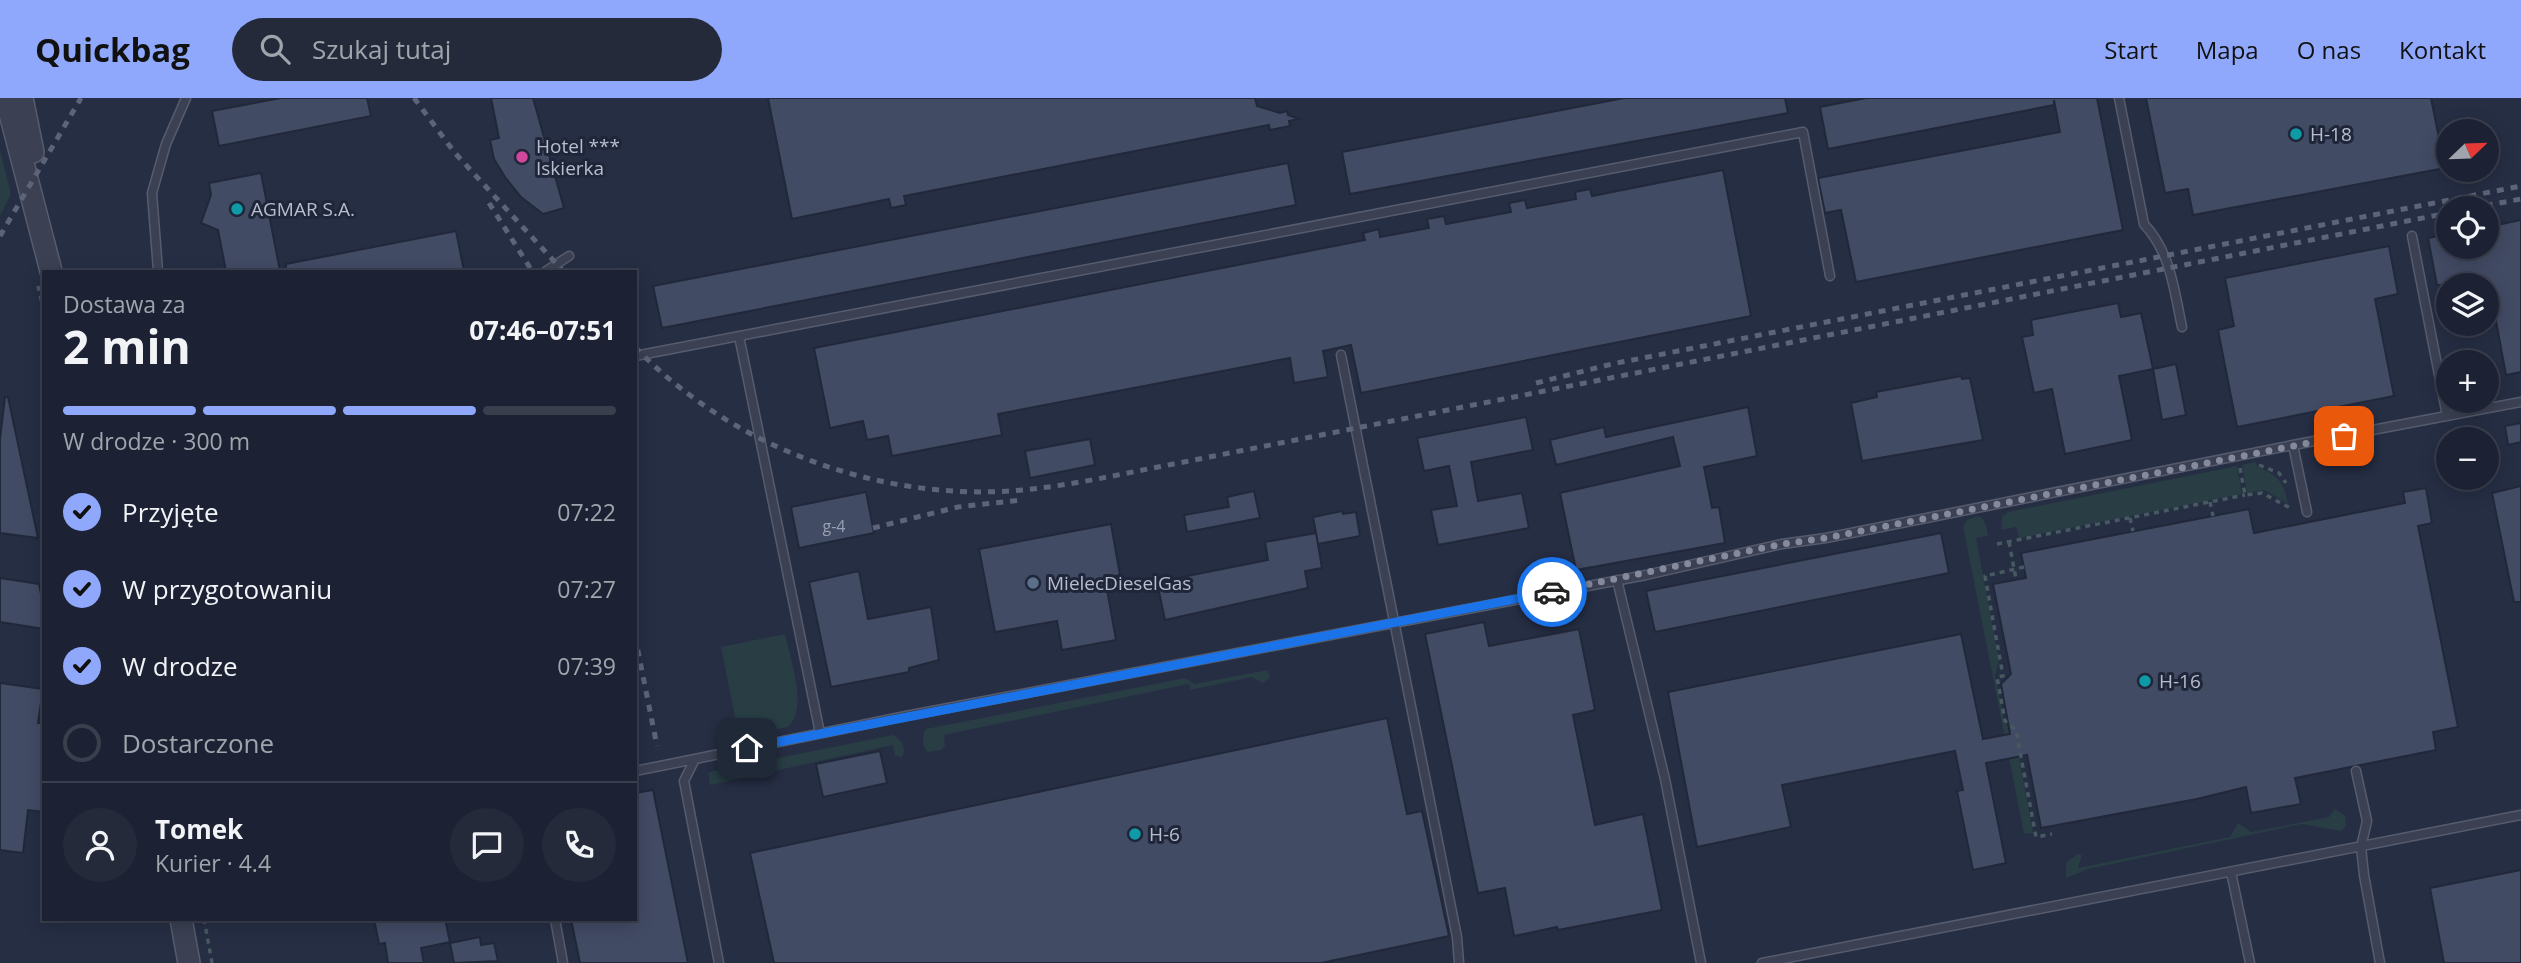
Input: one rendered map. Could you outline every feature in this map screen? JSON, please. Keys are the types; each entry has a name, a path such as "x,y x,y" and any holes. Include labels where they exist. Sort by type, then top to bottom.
{"street":[{"path":"6,98 51,270"},
{"path":"22,98 37,171 51,270"},
{"path":"181,921 189,963"}],"lane":[{"path":"158,270 152,193 166,144 186,98"},
{"path":"2119,98 2144,224 2169,262 2182,327"},
{"path":"637,356 1803,132 1830,276"},
{"path":"2412,236 2447,416"},
{"path":"548,270 569,256"},
{"path":"739,336 820,733"},
{"path":"1341,355 1457,937 1459,963"},
{"path":"637,771 1617,580 1782,544 1826,538 2521,402"},
{"path":"2293,445 2307,512"},
{"path":"1617,580 1665,779 1702,963"},
{"path":"695,759 684,781 719,963"},
{"path":"2356,771 2367,821 2361,847 2364,875 2381,963"},
{"path":"1762,963 2521,816"},
{"path":"2231,872 2250,963"},
{"path":"555,921 564,963"}],"path":[{"path":"2256,452 2259,465 2279,473 2289,489"},
{"path":"2238,456 2245,495"},
{"path":"1997,544 2245,495 2262,493 2292,509 2291,502"},
{"path":"2210,502 2213,516"},
{"path":"2130,518 2133,531"},
{"path":"2009,542 2016,579"},
{"path":"2024,567 1984,576 2003,676 1997,677 2005,721 2016,730 2036,837 2052,834"},
{"path":"204,921 212,963"}],"shaded area":[{"path":"0,151 11,194 0,216"},
{"path":"2256,462 2257,467 2279,480 2288,504 2264,490 2247,493 2242,465"},
{"path":"2237,466 2242,494 2019,538 2016,527 2001,530 2002,517 2008,512"},
{"path":"1977,516 1982,518 1986,525 1988,536 1976,538 1999,660 1995,676 2005,724 2014,731 2033,833 2024,834 1963,526 1967,520"},
{"path":"785,634 798,696 794,719 788,727 739,737 721,647"},
{"path":"1268,670 1270,678 1263,683 1252,677 1190,690 1189,684 944,735 945,746 941,750 928,752 923,744 926,729 1185,678 1195,684"},
{"path":"893,735 903,744 902,757 895,756 893,745 710,785 708,773 714,771"},
{"path":"2334,809 2345,815 2346,826 2341,831 2302,824 2088,869 2066,878 2066,863 2077,854 2082,855 2078,868 2230,837 2238,823 2251,832 2329,817"}],"building":[{"path":"281,98 367,98 371,116 219,146 212,111"},
{"name":"Hotel *** Iskierka","path":"491,98 533,98 564,208 543,214 521,197 505,177 494,159 490,140 499,138"},
{"path":"768,98 1255,98 1257,106 1280,113 1287,111 1288,115 1299,119 1289,121 1290,126 1270,130 1269,125 904,196 906,205 891,208 889,199 792,219"},
{"path":"1624,98 1785,98 1788,113 1350,194 1342,152"},
{"path":"1866,98 2097,98 2123,230 1856,282 1841,210 1825,213 1818,178 2060,132 2054,100 2054,105 1828,149 1820,107"},
{"name":"H-18","path":"2146,98 2431,98 2436,123 2436,170 2193,215 2188,189 2165,193"},
{"path":"1288,163 1296,205 662,328 653,286"},
{"path":"1723,170 1751,316 1361,393 1351,345 1323,351 1328,377 1294,383 1290,358 998,414 1002,435 892,456 888,436 867,440 863,421 830,428 814,348 1365,240 1363,233 1379,229 1380,237 1429,228 1427,219 1444,216 1446,224 1511,212 1509,203 1525,200 1527,208 1576,199 1575,192 1590,189 1592,196"},
{"path":"261,173 280,270 226,270 218,230 201,223 211,195 209,183"},
{"path":"2521,220 2521,372 2506,375 2499,336 2499,273 2436,273 2436,280 2428,238 2436,236 2436,259 2499,259 2499,225"},
{"path":"456,231 464,270 286,270 286,264"},
{"path":"2389,246 2398,294 2375,299 2394,396 2237,427 2218,330 2234,326 2225,278"},
{"path":"2118,303 2121,317 2141,313 2153,369 2119,376 2132,440 2065,454 2052,389 2034,393 2022,337 2033,335 2031,320"},
{"path":"2176,364 2186,415 2162,420 2153,369"},
{"path":"1961,376 1962,379 1970,378 1983,440 1862,461 1851,403 1877,397 1876,392"},
{"path":"5,397 8,397 38,538 0,533 0,439"},
{"path":"1748,407 1757,456 1704,467 1712,508 1719,507 1725,543 1576,570 1560,493 1680,466 1673,437 1556,465 1550,440 1604,427 1606,437"},
{"path":"1526,417 1533,450 1471,462 1478,501 1522,493 1529,528 1438,545 1431,510 1457,506 1449,466 1424,471 1417,438"},
{"path":"2521,423 2521,442 2508,445 2505,426"},
{"path":"1090,439 1095,465 1030,478 1025,451"},
{"path":"2521,486 2521,602 2514,602 2492,493"},
{"path":"2426,488 2432,523 2418,526 2458,727 2433,732 2436,750 2295,778 2301,804 2251,813 2246,787 2197,799 2041,828 2027,755 1986,763 2006,863 1973,870 1957,791 1963,790 1955,751 1782,785 1791,827 1697,847 1668,692 1961,634 1983,739 2010,734 2001,684 2011,674 1993,584 2026,578 2021,553 2249,509 2254,533 2405,503 2403,492"},
{"path":"1254,491 1260,518 1187,532 1184,515 1229,507 1227,497"},
{"path":"866,492 874,533 799,548 791,507"},
{"path":"1342,511 1343,514 1356,512 1360,536 1318,544 1313,517"},
{"name":"MielecDieselGas","path":"1111,524 1120,575 1105,578 1116,640 1062,650 1057,621 995,632 979,549"},
{"path":"1316,533 1322,568 1305,571 1308,588 1165,620 1157,582 1268,560 1265,542"},
{"path":"1941,533 1949,573 1655,632 1646,591"},
{"path":"859,571 868,619 931,607 939,660 909,668 909,672 831,687 809,582"},
{"path":"0,578 39,584 42,629 0,622"},
{"path":"1484,622 1489,646 1579,629 1595,710 1573,715 1595,825 1643,814 1662,910 1514,936 1505,888 1478,893 1425,634"},
{"path":"0,683 42,689 38,723 42,722 42,812 28,810 23,853 0,850"},
{"name":"H-6","path":"1387,718 1407,814 1422,811 1449,936 1321,963 774,963 750,853"},
{"path":"880,751 887,783 823,797 816,764"},
{"path":"653,790 688,963 580,963 571,921 637,921 637,793"},
{"path":"2521,870 2521,963 2444,963 2430,888"},
{"path":"374,921 445,921 450,942 421,948 424,963 388,963 385,943 379,944"},
{"path":"480,937 481,945 494,943 498,961 454,963 450,943"}],"railway":[{"path":"0,236 81,98"},
{"path":"414,98 455,153 562,270"},
{"path":"1536,383 1612,364 2521,186"},
{"path":"2499,203 2521,199"},
{"path":"489,203 531,270"},
{"path":"637,349 674,383 717,414 763,440 812,461 864,477 916,487 969,492 1022,490 1103,478 2436,215"},
{"path":"873,528 958,507 1021,500"},
{"path":"637,646 657,746"}],"way so far":[{"path":"1552,592 1646,575 1782,544 1826,538 2344,436"}],"place":[{"name":"H-18","path":"2296,134"},
{"name":"Hotel *** Iskierka","path":"522,157"},
{"name":"AGMAR S.A.","path":"237,209"},
{"name":"MielecDieselGas","path":"1033,583"},
{"name":"H-16","path":"2145,681"},
{"name":"H-6","path":"1135,834"}],"route":[{"path":"747,748 1552,592"}]}
